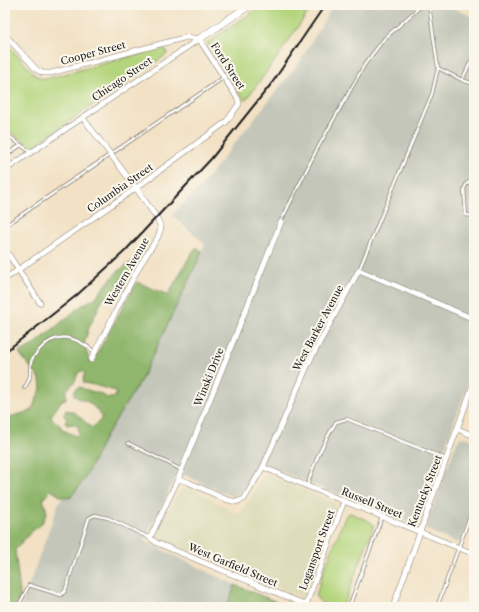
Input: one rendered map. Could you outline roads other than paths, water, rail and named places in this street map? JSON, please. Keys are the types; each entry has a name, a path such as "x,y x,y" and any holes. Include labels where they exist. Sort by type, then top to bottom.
{"street":[{"name":"Chicago Street","path":"5,170 250,5"},
{"name":"Cooper Street","path":"5,35 37,70 43,73 51,73 187,37 199,39"},
{"name":"Ford Street","path":"199,39 238,99 239,104"},
{"name":"Columbia Street","path":"5,279 136,188 226,122 239,104"},
{"name":"Western Avenue","path":"83,118 136,188 157,218 160,228 158,237 120,303 91,360"},
{"name":"Winski Drive","path":"150,538 178,480 281,222"},
{"path":"5,249 40,303"},
{"path":"359,270 474,319"},
{"name":"West Barker Avenue","path":"178,480 188,482 225,499 236,502 244,499 263,467 310,360 359,270"},
{"name":"Kentucky Street","path":"393,607 474,382"},
{"path":"458,429 474,436"},
{"name":"Russell Street","path":"263,467 474,554"},
{"name":"Logansport Street","path":"308,606 344,501"},
{"name":"West Garfield Street","path":"150,538 157,543 308,606"}],"lane":[{"path":"281,222 316,151 365,64 384,39 422,5"},
{"path":"359,270 432,94 438,68 429,5"},
{"path":"462,80 474,56"},
{"path":"438,68 462,80 474,84"},
{"path":"5,226 224,77"},
{"path":"5,133 32,152"},
{"path":"5,156 21,145"},
{"path":"474,181 467,183 464,189 466,215 474,216"},
{"path":"24,388 30,380 31,361 45,345 52,340 59,337 65,337 86,345 95,352"},
{"path":"307,486 312,469 323,443 336,422 348,419 446,459"},
{"path":"128,443 182,470"},
{"path":"437,607 474,504"},
{"path":"18,607 29,585 60,595 65,591 89,518 95,515 108,518 150,538"},
{"path":"349,607 382,517"}],"railway":[{"path":"5,352 77,295 124,252 211,159 272,83 325,5"}]}
